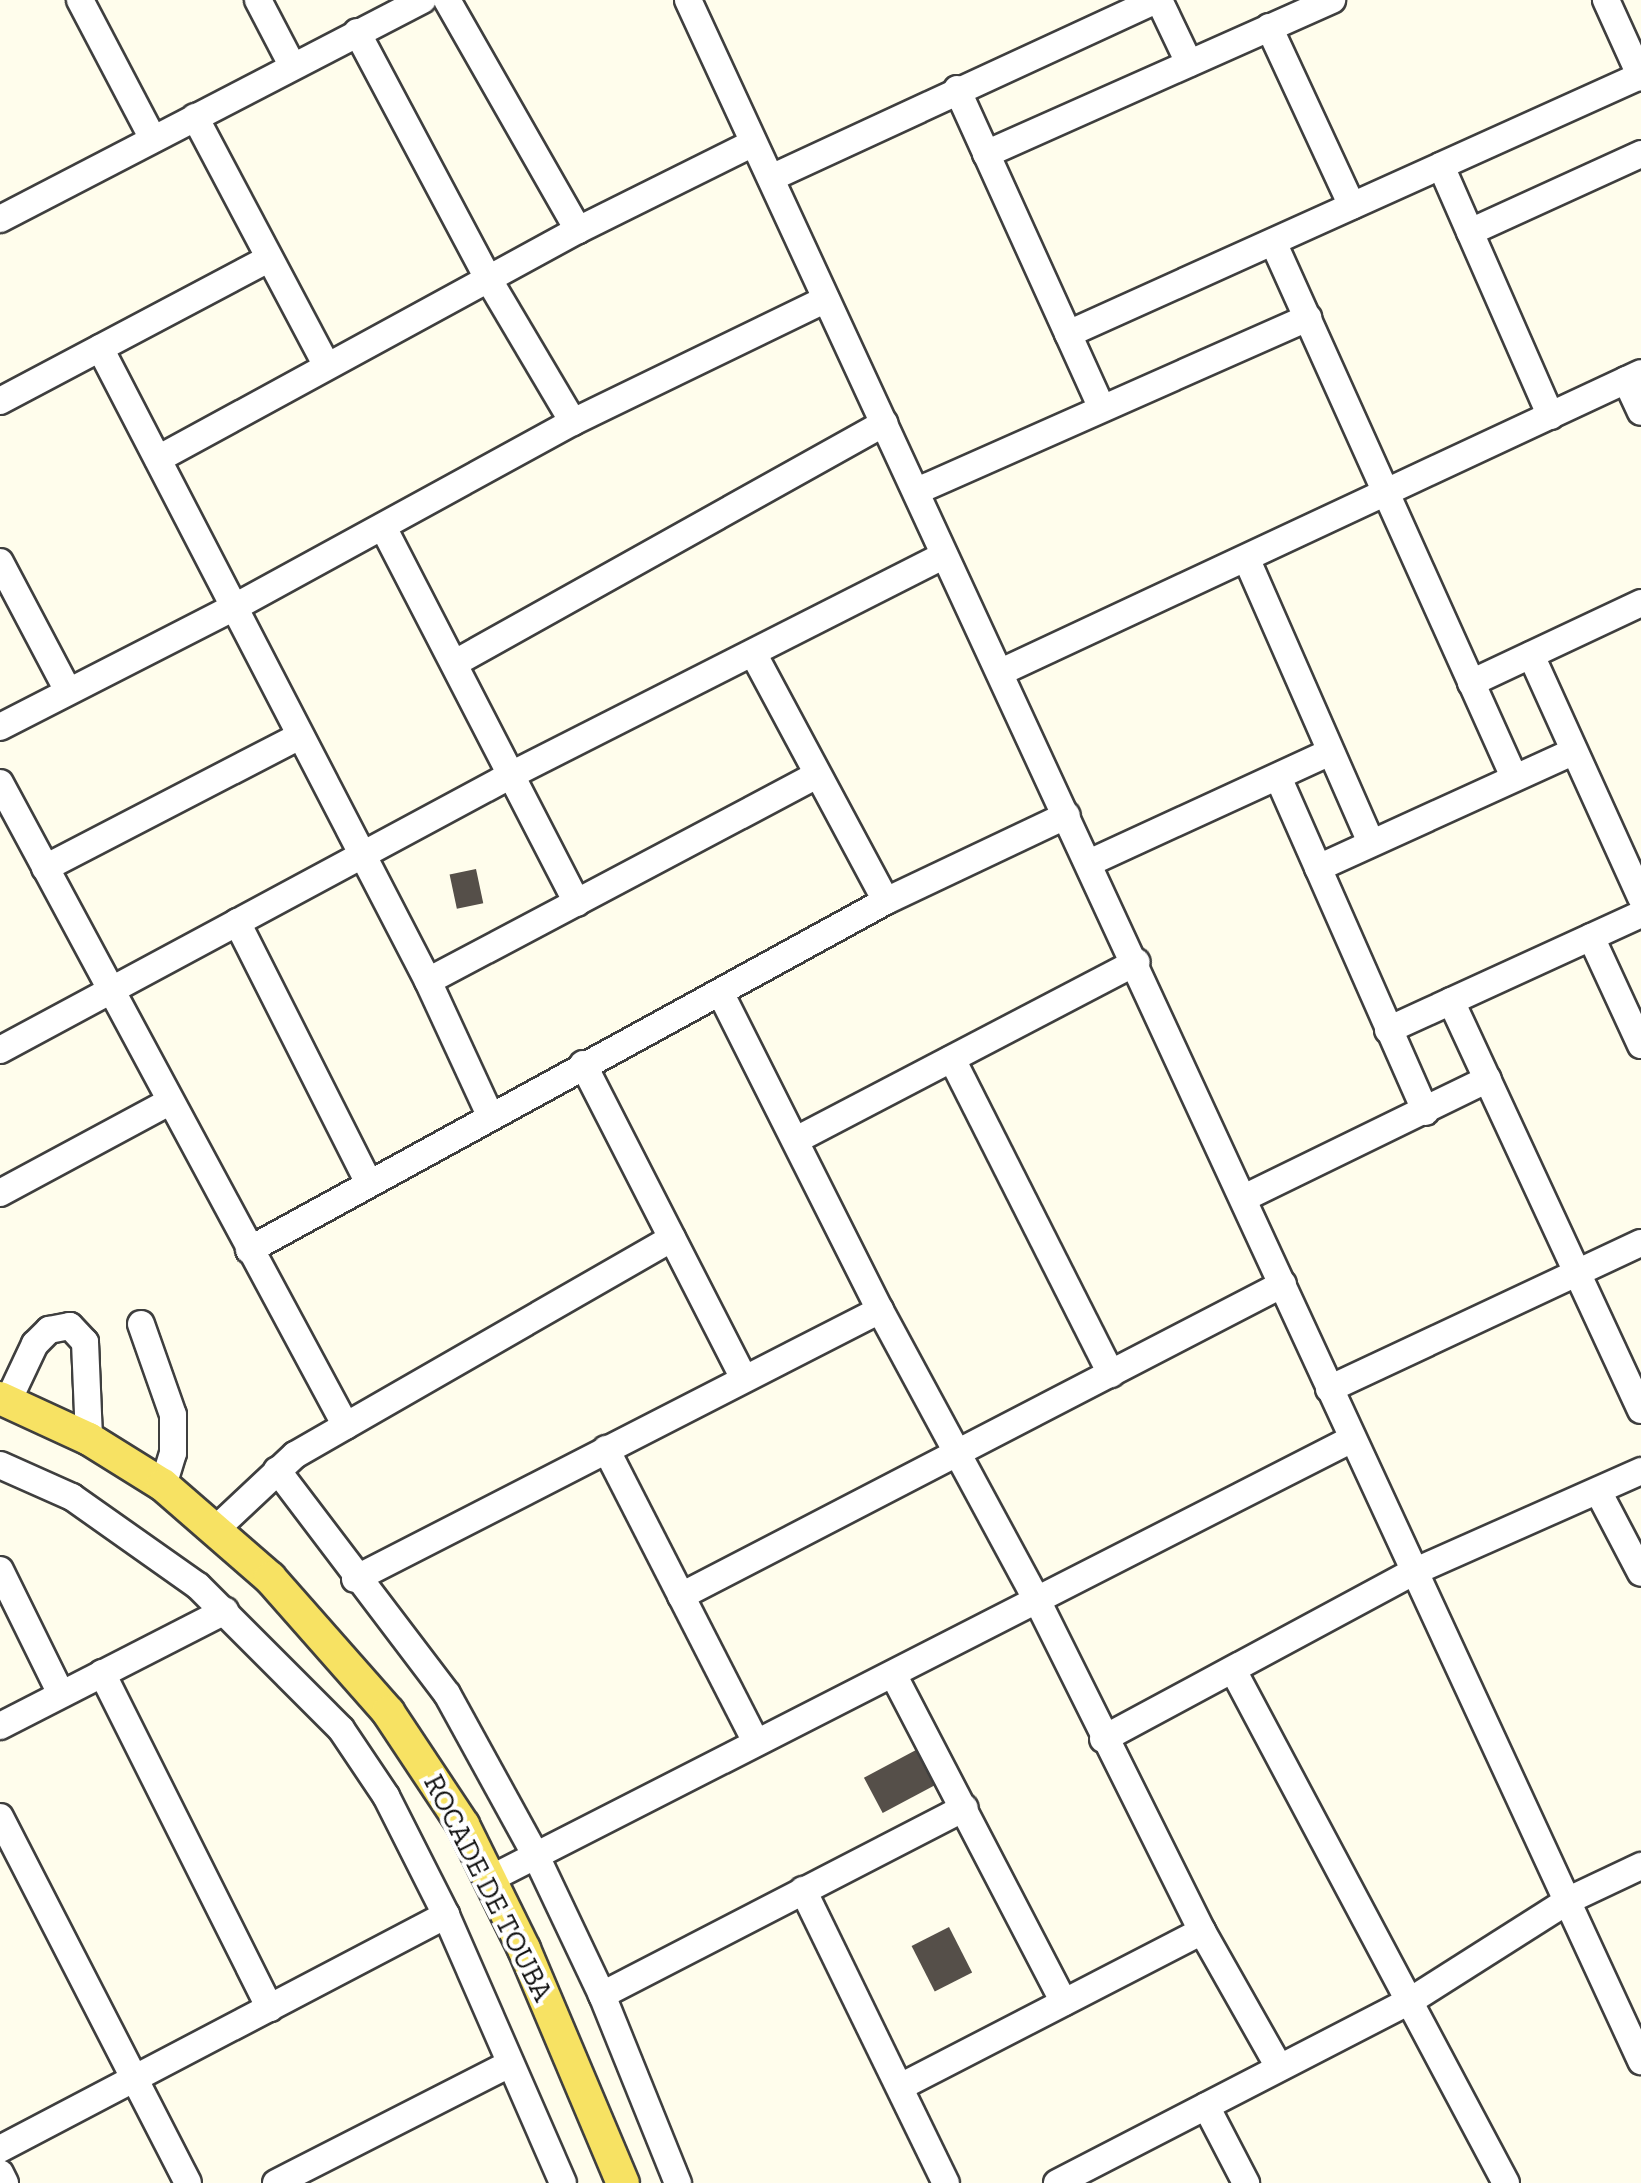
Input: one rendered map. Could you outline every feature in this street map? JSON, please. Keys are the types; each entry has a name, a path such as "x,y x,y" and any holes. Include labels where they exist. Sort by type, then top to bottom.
{"main road":[{"name":"ROCADE DE TOUBA","path":"4,1399 89,1439 163,1485 215,1530 325,1636 388,1712 433,1774 490,1879 623,2183"}],"street":[{"path":"80,0 153,139"},
{"path":"258,0 292,65"},
{"path":"0,219 292,65 423,0"},
{"path":"447,0 578,230"},
{"path":"688,0 944,555 1246,1197 1350,1440 1569,1900 1641,2061"},
{"path":"771,178 957,89 1158,0 1189,63"},
{"path":"986,154 1332,0"},
{"path":"1068,334 1274,244 1641,76 1606,0"},
{"path":"1269,27 1352,206"},
{"path":"357,32 489,280 573,422"},
{"path":"957,89 1102,408"},
{"path":"195,117 326,364"},
{"path":"158,459 326,364 578,230 753,143"},
{"path":"1470,232 1641,154"},
{"path":"1441,166 1551,416"},
{"path":"1274,244 1383,492 1514,777"},
{"path":"0,401 268,259"},
{"path":"0,727 233,608 573,422 826,299"},
{"path":"917,491 1308,318"},
{"path":"100,348 428,981 490,1115"},
{"path":"1001,672 1634,377 1641,412"},
{"path":"455,663 885,423"},
{"path":"383,527 577,903"},
{"path":"0,1050 513,774 944,555"},
{"path":"1247,560 1371,843"},
{"path":"0,562 68,691"},
{"path":"1471,683 1641,603"},
{"path":"753,653 886,901"},
{"path":"1531,655 1641,897"},
{"path":"45,868 300,736"},
{"path":"1091,862 1330,752"},
{"path":"1318,868 1573,752"},
{"path":"428,981 817,775"},
{"path":"1278,777 1426,1112"},
{"path":"0,783 108,990 346,1426"},
{"path":"249,1250 583,1064 721,994 886,901 1067,815"},
{"path":"1388,1030 1641,914"},
{"path":"237,922 369,1183"},
{"path":"1591,937 1635,1015 1641,1045"},
{"path":"798,1139 1136,962"},
{"path":"721,994 798,1139 880,1310 1037,1600 1103,1739 1202,1931 1279,2067"},
{"path":"1451,1001 1641,1410"},
{"path":"952,1059 1111,1374"},
{"path":"583,1064 744,1378"},
{"path":"1246,1197 1426,1112 1488,1079"},
{"path":"0,1193 169,1102"},
{"path":"215,1530 277,1470 346,1426 672,1238"},
{"path":"1329,1389 1641,1243"},
{"path":"681,1596 1283,1284"},
{"path":"355,1579 880,1310"},
{"path":"141,1324 173,1415 173,1453 163,1485"},
{"path":"4,1399 35,1344 49,1330 70,1326 85,1342 89,1439"},
{"path":"490,1879 537,1858 755,1740 893,1674 1350,1440"},
{"path":"606,1449 755,1740"},
{"path":"0,1465 72,1497 198,1586 341,1729 386,1796 446,1915 559,2181"},
{"path":"277,1470 355,1579 447,1694 537,1858 602,1995 678,2183"},
{"path":"1103,1739 1411,1573 1599,1493 1641,1471"},
{"path":"1599,1493 1640,1568"},
{"path":"0,1570 61,1694"},
{"path":"0,1726 225,1611"},
{"path":"1233,1670 1506,2183"},
{"path":"102,1673 270,2008"},
{"path":"893,1674 1064,2002"},
{"path":"602,1995 965,1808"},
{"path":"0,1817 188,2183"},
{"path":"1057,2183 1410,2001 1569,1900 1641,1866"},
{"path":"803,1890 946,2183"},
{"path":"0,2149 446,1915"},
{"path":"900,2087 1202,1931"},
{"path":"276,2183 510,2064"},
{"path":"1206,2106 1246,2183"},
{"path":"0,2173 5,2183"}],"building":[{"path":"476,869 483,903 457,909 450,875"},
{"path":"916,1750 935,1785 883,1813 864,1778"},
{"path":"949,1927 972,1972 935,1992 912,1946"}]}
